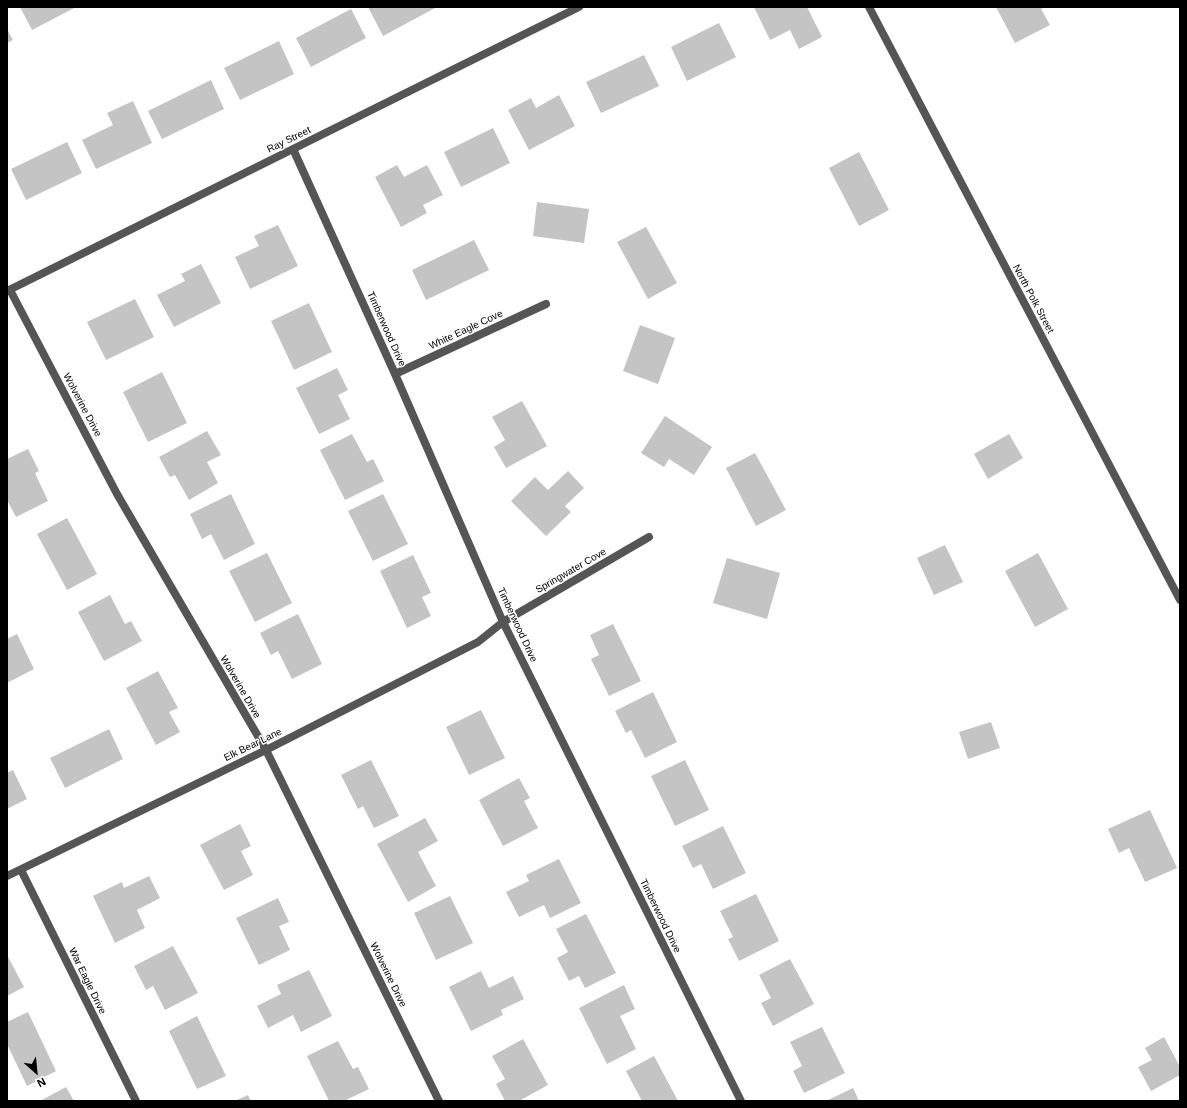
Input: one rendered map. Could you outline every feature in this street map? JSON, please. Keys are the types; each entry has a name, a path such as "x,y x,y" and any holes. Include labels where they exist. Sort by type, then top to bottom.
{"street":[{"name":"Ray Street","path":"8,290 579,7"},
{"name":"North Polk Street","path":"869,7 1180,600"},
{"name":"Timberwood Drive","path":"293,149 395,374 503,622 741,1101"},
{"name":"Wolverine Drive","path":"8,290 117,494 266,750 439,1101"},
{"name":"White Eagle Cove","path":"395,374 546,304"},
{"name":"Springwater Cove","path":"503,622 649,537"},
{"name":"Elk Bear Lane","path":"7,876 266,750 478,642 503,622"},
{"name":"War Eagle Drive","path":"21,870 136,1101"}],"building":[{"path":"20,7 76,7 32,30"},
{"path":"368,7 437,7 383,36"},
{"path":"754,7 807,7 822,37 799,49 790,30 770,40"},
{"path":"996,7 1045,7 1041,9 1050,25 1015,43"},
{"path":"351,9 366,38 311,67 296,38"},
{"path":"719,23 736,57 687,81 671,47"},
{"path":"7,29 13,40 7,43"},
{"path":"279,41 294,74 240,100 224,68"},
{"path":"644,55 659,86 601,113 586,82"},
{"path":"211,80 224,109 162,139 148,111"},
{"path":"559,95 575,126 529,150 508,110 531,98 536,108"},
{"path":"133,101 152,143 96,169 82,140 113,125 107,113"},
{"path":"493,128 510,163 461,187 444,152"},
{"path":"67,142 82,173 26,200 11,169"},
{"path":"859,152 889,210 859,226 829,168"},
{"path":"397,165 404,177 427,165 443,195 423,205 427,213 401,227 375,177"},
{"path":"537,202 589,209 584,243 533,236"},
{"path":"278,225 298,266 250,289 235,257 259,246 254,236"},
{"path":"646,227 677,283 648,299 617,242"},
{"path":"474,240 489,270 426,300 412,270"},
{"path":"201,264 221,303 174,327 157,295 185,281 181,274"},
{"path":"135,299 154,337 106,360 87,322"},
{"path":"309,303 332,352 294,370 271,321"},
{"path":"640,325 675,338 658,384 623,371"},
{"path":"337,368 348,390 338,395 350,419 319,434 296,388"},
{"path":"162,372 187,423 148,442 123,392"},
{"path":"522,401 547,446 506,468 494,447 505,440 492,417"},
{"path":"665,416 712,447 694,475 669,459 664,467 641,453"},
{"path":"207,431 221,455 207,462 218,483 189,500 175,475 170,477 159,457"},
{"path":"352,434 367,462 373,459 384,481 345,500 320,450"},
{"path":"1009,434 1023,458 988,479 974,454"},
{"path":"28,449 39,471 35,473 48,501 16,517 7,500 7,459"},
{"path":"755,453 786,510 756,526 726,468"},
{"path":"568,471 584,488 565,506 571,512 546,536 511,501 535,477 548,490"},
{"path":"231,494 255,544 224,560 211,534 202,539 190,514"},
{"path":"383,494 408,544 373,561 348,511"},
{"path":"67,518 97,574 67,590 37,534"},
{"path":"945,545 963,582 934,595 917,558"},
{"path":"267,553 292,603 255,622 229,571"},
{"path":"1038,553 1068,609 1035,627 1005,571"},
{"path":"413,555 431,593 422,597 431,616 407,628 380,571"},
{"path":"727,558 780,573 767,619 713,603"},
{"path":"110,595 125,624 131,621 142,641 104,661 78,612"},
{"path":"298,614 322,664 292,679 278,651 271,655 260,633"},
{"path":"613,624 641,681 609,696 591,659 599,655 590,635"},
{"path":"17,634 34,669 7,683 7,639"},
{"path":"158,671 178,708 169,712 180,732 156,745 126,688"},
{"path":"653,692 677,742 645,758 631,730 626,733 615,711"},
{"path":"481,710 505,758 469,775 446,727"},
{"path":"991,722 1000,748 968,759 959,732"},
{"path":"109,729 123,759 65,788 50,758"},
{"path":"371,760 399,816 374,828 363,806 358,809 341,775"},
{"path":"685,760 709,810 675,826 651,776"},
{"path":"13,770 27,799 7,809 7,773"},
{"path":"519,778 530,798 524,801 538,828 503,846 479,800"},
{"path":"1150,810 1177,868 1145,882 1129,848 1119,853 1108,829"},
{"path":"425,818 438,841 418,852 436,886 408,902 377,844"},
{"path":"240,824 251,846 241,851 253,875 224,890 200,845"},
{"path":"723,826 746,873 713,889 701,864 693,868 682,846"},
{"path":"559,859 581,903 550,918 544,905 519,917 506,892 529,881 526,875"},
{"path":"149,876 160,898 137,910 145,928 115,943 93,896 122,882 124,888"},
{"path":"756,894 779,941 739,961 728,939 733,937 720,911"},
{"path":"450,896 473,943 436,960 414,913"},
{"path":"278,898 289,922 279,926 290,950 259,965 236,918"},
{"path":"586,914 616,973 585,988 579,976 569,981 557,958 568,952 556,929"},
{"path":"173,946 198,993 165,1010 153,986 146,990 134,966"},
{"path":"7,955 24,987 7,996"},
{"path":"790,959 814,1004 773,1026 761,1003 771,998 759,975"},
{"path":"309,970 332,1016 301,1032 293,1015 268,1028 257,1006 281,994 277,985"},
{"path":"481,971 489,988 513,976 524,999 501,1010 503,1015 471,1031 449,987"},
{"path":"624,985 635,1009 620,1016 636,1049 607,1064 579,1008"},
{"path":"28,1012 56,1071 27,1086 7,1044 7,1022"},
{"path":"197,1016 226,1076 197,1089 169,1031"},
{"path":"822,1027 845,1073 804,1093 793,1071 802,1066 790,1042"},
{"path":"1164,1037 1180,1067 1180,1075 1151,1091 1138,1067 1152,1060 1145,1048"},
{"path":"523,1039 548,1085 519,1101 505,1101 496,1084 505,1079 492,1056"},
{"path":"338,1041 353,1069 358,1067 369,1089 344,1101 329,1101 307,1056"},
{"path":"654,1056 678,1101 642,1101 626,1071"},
{"path":"66,1087 74,1101 40,1101"},
{"path":"853,1088 859,1101 826,1101"},
{"path":"248,1095 251,1101 235,1101"}]}
